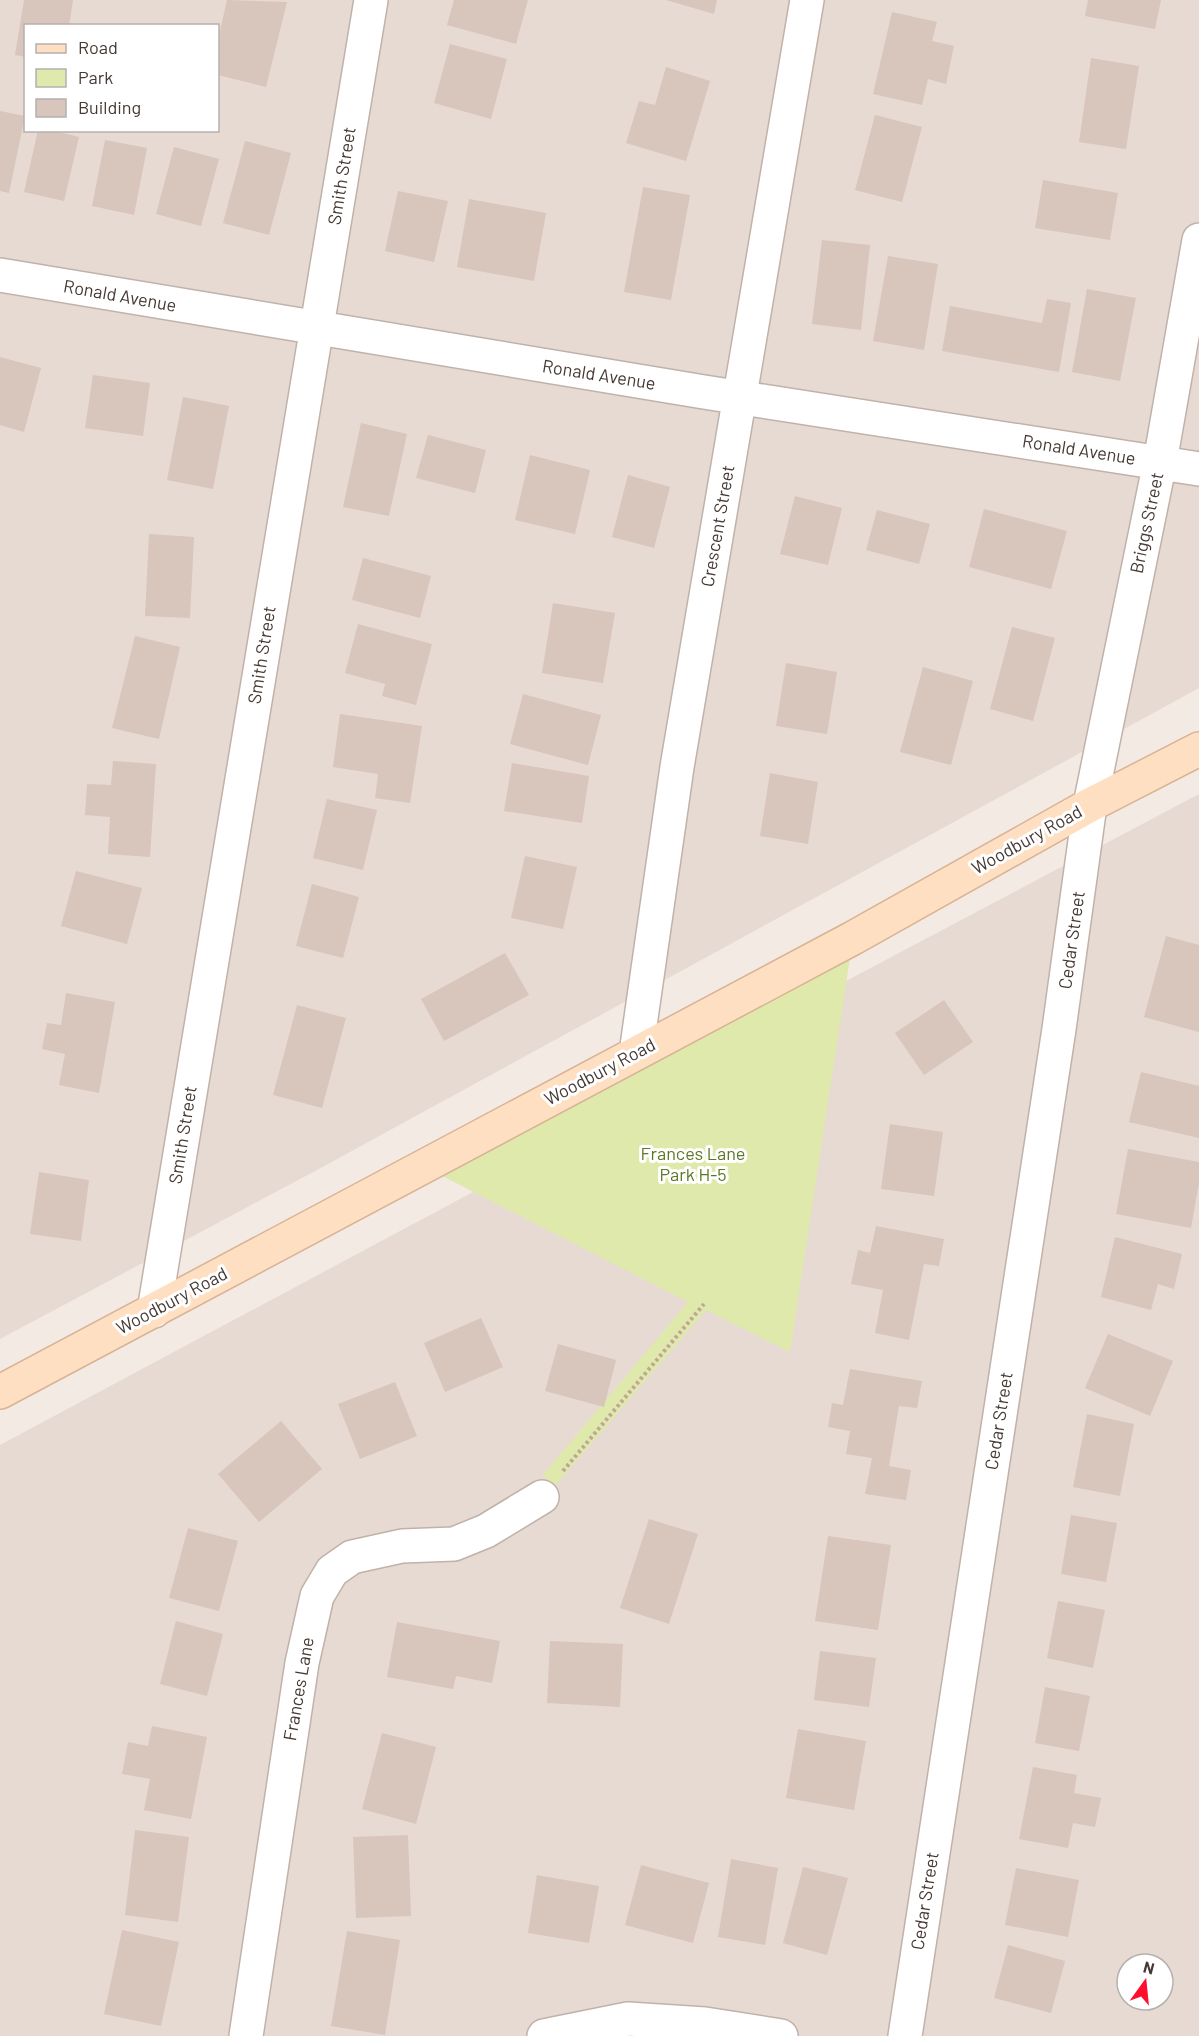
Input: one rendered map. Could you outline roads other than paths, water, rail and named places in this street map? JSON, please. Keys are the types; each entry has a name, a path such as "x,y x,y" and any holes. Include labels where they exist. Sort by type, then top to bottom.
{"main road":[{"name":"Woodbury Road","path":"0,1392 853,938 1090,805 1199,749"}],"street":[{"name":"Smith Street","path":"154,1311 371,0"},
{"name":"Crescent Street","path":"636,1053 677,767 807,0"},
{"name":"Briggs Street","path":"1090,805 1160,462 1199,240"},
{"name":"Ronald Avenue","path":"0,275 740,398 1199,469"},
{"name":"Cedar Street","path":"905,2036 1059,1029 1090,805"},
{"name":"Frances Lane","path":"246,2036 302,1663 317,1596 332,1571 352,1557 402,1546 454,1544 486,1531 542,1497"},
{"path":"544,2036 628,2019 705,2024 781,2036"}],"park label":[{"name":"Frances Lane Park H-5","path":"693,1164"}]}
